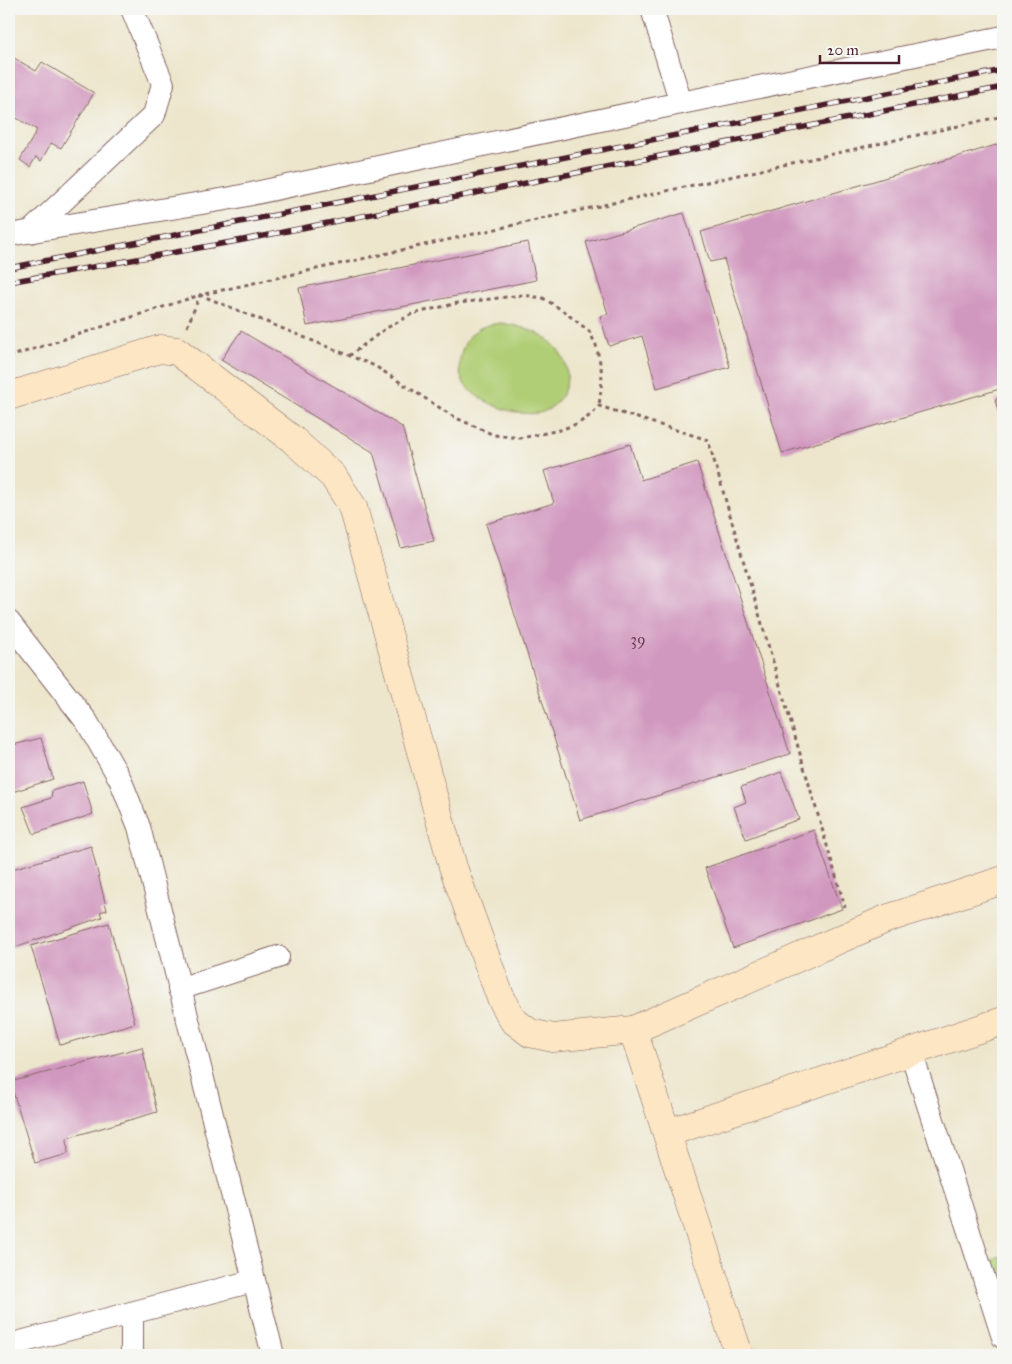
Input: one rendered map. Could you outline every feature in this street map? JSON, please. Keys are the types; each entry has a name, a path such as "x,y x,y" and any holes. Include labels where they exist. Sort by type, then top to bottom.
{"street":[{"path":"19,234 154,115 163,84 132,9"},
{"path":"652,9 681,103"},
{"path":"19,234 232,198 1003,37"},
{"path":"9,396 160,349 177,350 292,439 333,476 353,506 453,867 500,996 513,1020 530,1033 553,1038 633,1030 886,919 1003,880"},
{"path":"9,622 87,722 120,779 139,827 273,1355"},
{"path":"179,989 278,958"},
{"path":"667,1133 1003,1021"},
{"path":"633,1030 739,1355"},
{"path":"911,1052 1003,1337"},
{"path":"9,1345 253,1281"},
{"path":"132,1313 132,1355"}],"path":[{"path":"9,357 200,295 1003,116"},
{"path":"200,295 349,356 375,366 454,417 494,435 522,438 560,430 579,422 592,414 599,406 602,380 601,367 596,345 589,331 543,298 523,294 458,303 412,314 385,329 349,356"},
{"path":"177,350 200,295"},
{"path":"599,406 708,440 852,934"}],"green space":[{"path":"501,323 534,332 544,337 560,352 565,362 566,385 560,398 549,409 540,413 529,414 503,409 479,397 469,390 463,382 460,371 460,358 467,341 480,328"},
{"path":"1003,1255 1003,1290 993,1259"}],"building":[{"path":"9,55 36,71 42,62 94,93 61,148 51,143 41,161 36,157 30,167 20,160 37,130 13,116 9,122"},
{"path":"1003,143 1003,388 782,453 724,259 710,262 701,232"},
{"path":"684,213 730,367 657,388 642,336 609,346 600,316 608,314 586,242"},
{"path":"528,242 536,280 307,326 299,288"},
{"path":"241,331 402,427 434,541 401,548 373,452 221,360"},
{"path":"1003,398 1003,427 995,400"},
{"path":"630,444 641,480 697,462 790,754 580,820 486,524 554,503 544,471"},
{"path":"41,738 53,779 9,793 9,746"},
{"path":"781,772 799,819 746,839 734,807 746,802 741,787"},
{"path":"83,781 93,814 34,834 23,807 51,798 52,791"},
{"path":"814,830 842,909 733,948 705,868"},
{"path":"91,846 107,910 100,912 102,917 9,949 9,870"},
{"path":"109,923 135,1023 60,1045 31,946"},
{"path":"142,1047 157,1112 67,1138 68,1154 35,1163 10,1082"}],"railway":[{"path":"9,268 1003,70"},
{"path":"9,282 243,240 1003,87"}]}
